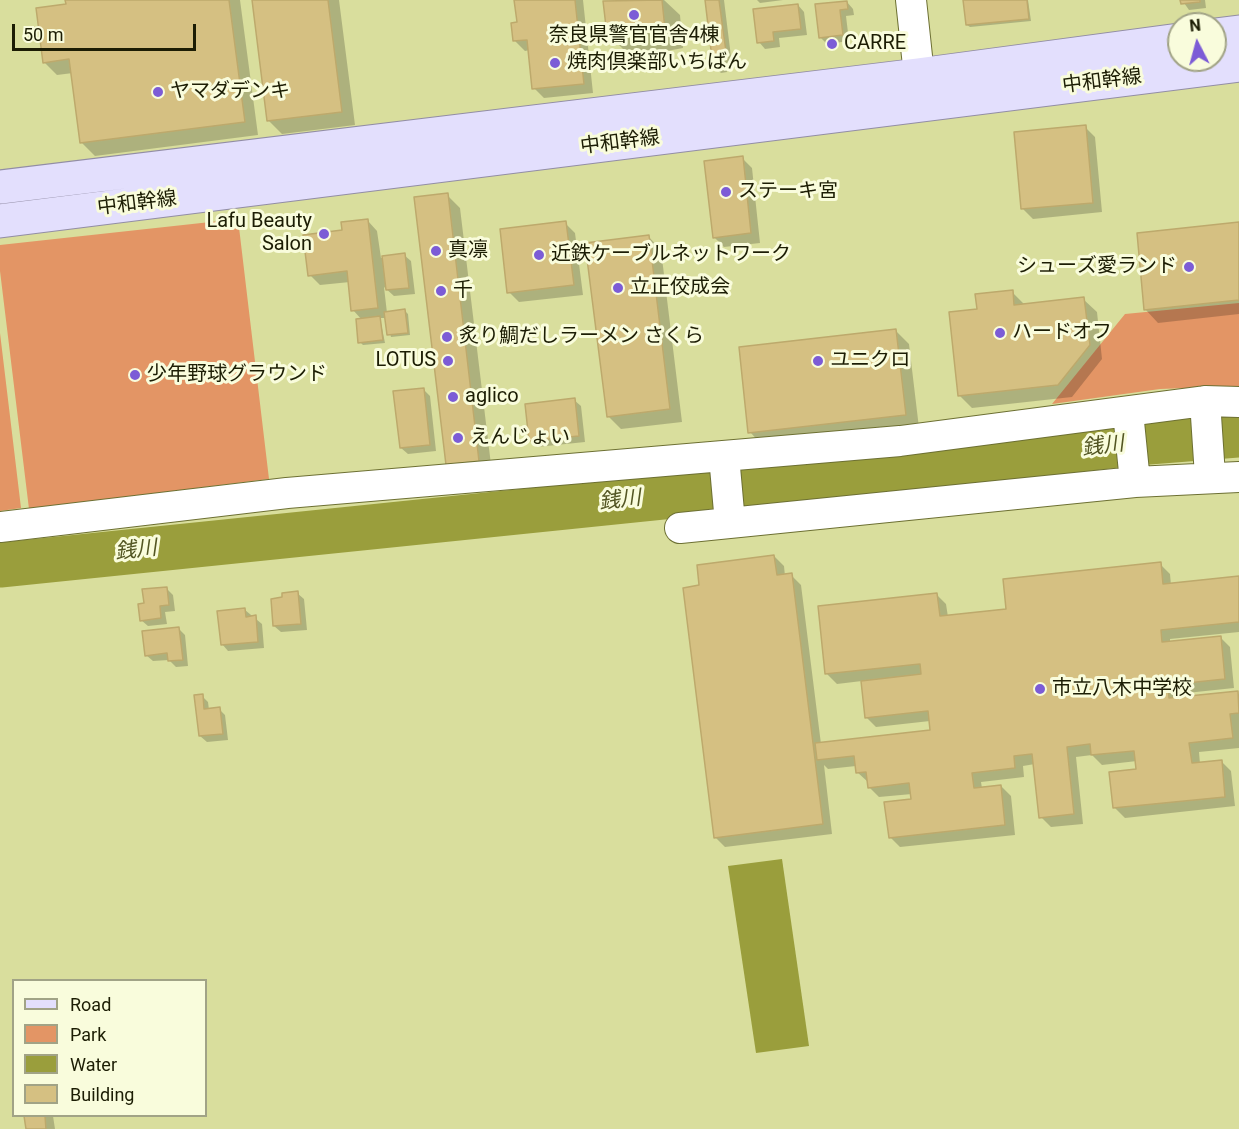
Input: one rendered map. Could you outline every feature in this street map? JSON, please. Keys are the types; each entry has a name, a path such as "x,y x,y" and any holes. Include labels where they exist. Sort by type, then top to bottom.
{"main road":[{"name":"中和幹線","path":"0,187 919,75 1167,42"},
{"name":"中和幹線","path":"0,221 1239,65"}],"street":[{"path":"911,0 919,75"},
{"path":"0,527 287,493 725,462 1128,412 1206,409 1239,402"},
{"path":"680,528 730,517 1135,482 1220,472 1206,409"},
{"path":"1128,412 1135,482"},
{"path":"725,462 730,517"}],"green space":[{"name":"少年野球グラウンド","path":"238,219 269,479 29,509 0,271 0,245"},
{"path":"1239,303 1239,386 1160,389 1052,404 1125,314"},
{"path":"0,333 21,508 0,511"}],"water":[{"path":"782,859 809,1046 756,1053 728,866"}],"building":[{"name":"ヤマダデンキ","path":"65,0 229,0 245,122 80,143 69,59 43,63 36,8 66,4"},
{"path":"252,0 328,0 342,112 267,121"},
{"name":"焼肉倶楽部いちばん","path":"514,0 575,0 584,84 532,89 527,40 513,41 511,23 517,22"},
{"name":"奈良県警官官舎4棟","path":"662,0 665,29 641,31 641,34 607,35 603,1"},
{"path":"705,0 719,0 727,59 720,60 721,66 713,67"},
{"path":"963,0 1027,0 1029,19 966,25"},
{"path":"1180,0 1200,0 1200,2 1181,4"},
{"path":"847,1 848,9 840,10 843,35 819,38 815,4"},
{"path":"798,4 801,29 773,32 774,41 757,43 753,9"},
{"path":"1086,125 1093,203 1021,209 1014,132"},
{"path":"743,156 751,233 713,238 704,161"},
{"path":"448,193 479,461 446,465 414,197"},
{"path":"368,219 378,308 351,311 347,271 308,276 303,235 342,230 341,222"},
{"path":"566,221 574,285 507,293 500,229"},
{"name":"シューズ愛ランド","path":"1239,222 1239,300 1144,310 1137,233"},
{"path":"649,235 670,409 607,417 585,243"},
{"path":"405,253 409,288 386,290 382,256"},
{"path":"1013,290 1014,305 1084,297 1090,345 1058,385 958,396 949,312 977,309 975,294"},
{"path":"405,309 408,333 387,335 384,312"},
{"path":"380,316 383,340 358,343 356,319"},
{"path":"896,329 906,415 748,433 739,347"},
{"path":"424,388 430,445 400,448 393,391"},
{"path":"575,398 579,436 529,441 525,404"},
{"path":"774,555 777,575 792,573 823,824 714,838 683,588 699,585 697,565"},
{"path":"1161,562 1163,584 1239,576 1239,622 1161,630 1162,642 1221,636 1225,679 1168,685 1169,698 1238,691 1239,713 1230,714 1233,738 1189,743 1192,763 1222,760 1225,797 1113,808 1109,772 1136,769 1134,751 1091,755 1090,744 1067,747 1074,814 1039,818 1032,754 1014,756 1015,768 972,773 974,788 1001,785 1005,825 889,838 884,802 911,799 909,783 868,788 866,772 856,773 854,756 817,760 815,743 930,730 928,711 865,718 861,681 921,674 920,664 825,674 818,606 937,593 940,616 1006,609 1003,579"},
{"path":"167,587 169,605 160,606 161,618 140,621 138,604 144,603 142,589"},
{"path":"298,591 301,624 273,626 271,599 282,597 282,593"},
{"path":"245,608 246,617 256,615 258,642 221,645 217,611"},
{"path":"179,627 183,660 168,661 167,653 145,656 142,631"},
{"path":"203,694 204,709 220,707 223,734 199,736 194,695"},
{"path":"24,1117 45,1117 46,1129 26,1129"}],"waterway":[{"name":"銭川","path":"0,565 750,488 1136,443 1239,435"}],"place":[{"name":"奈良県警官官舎4棟","path":"634,15"},
{"name":"CARRE","path":"832,44"},
{"name":"焼肉倶楽部いちばん","path":"555,63"},
{"name":"ヤマダデンキ","path":"158,92"},
{"name":"ステーキ宮","path":"726,192"},
{"name":"Lafu Beauty Salon","path":"324,234"},
{"name":"真凛","path":"436,251"},
{"name":"近鉄ケーブルネットワーク","path":"539,255"},
{"name":"シューズ愛ランド","path":"1189,267"},
{"name":"立正佼成会","path":"618,288"},
{"name":"千","path":"441,291"},
{"name":"ハードオフ","path":"1000,333"},
{"name":"炙り鯛だしラーメン さくら","path":"447,337"},
{"name":"LOTUS","path":"448,361"},
{"name":"ユニクロ","path":"818,361"},
{"name":"少年野球グラウンド","path":"135,375"},
{"name":"aglico","path":"453,397"},
{"name":"えんじょい","path":"458,438"},
{"name":"市立八木中学校","path":"1040,689"}]}
